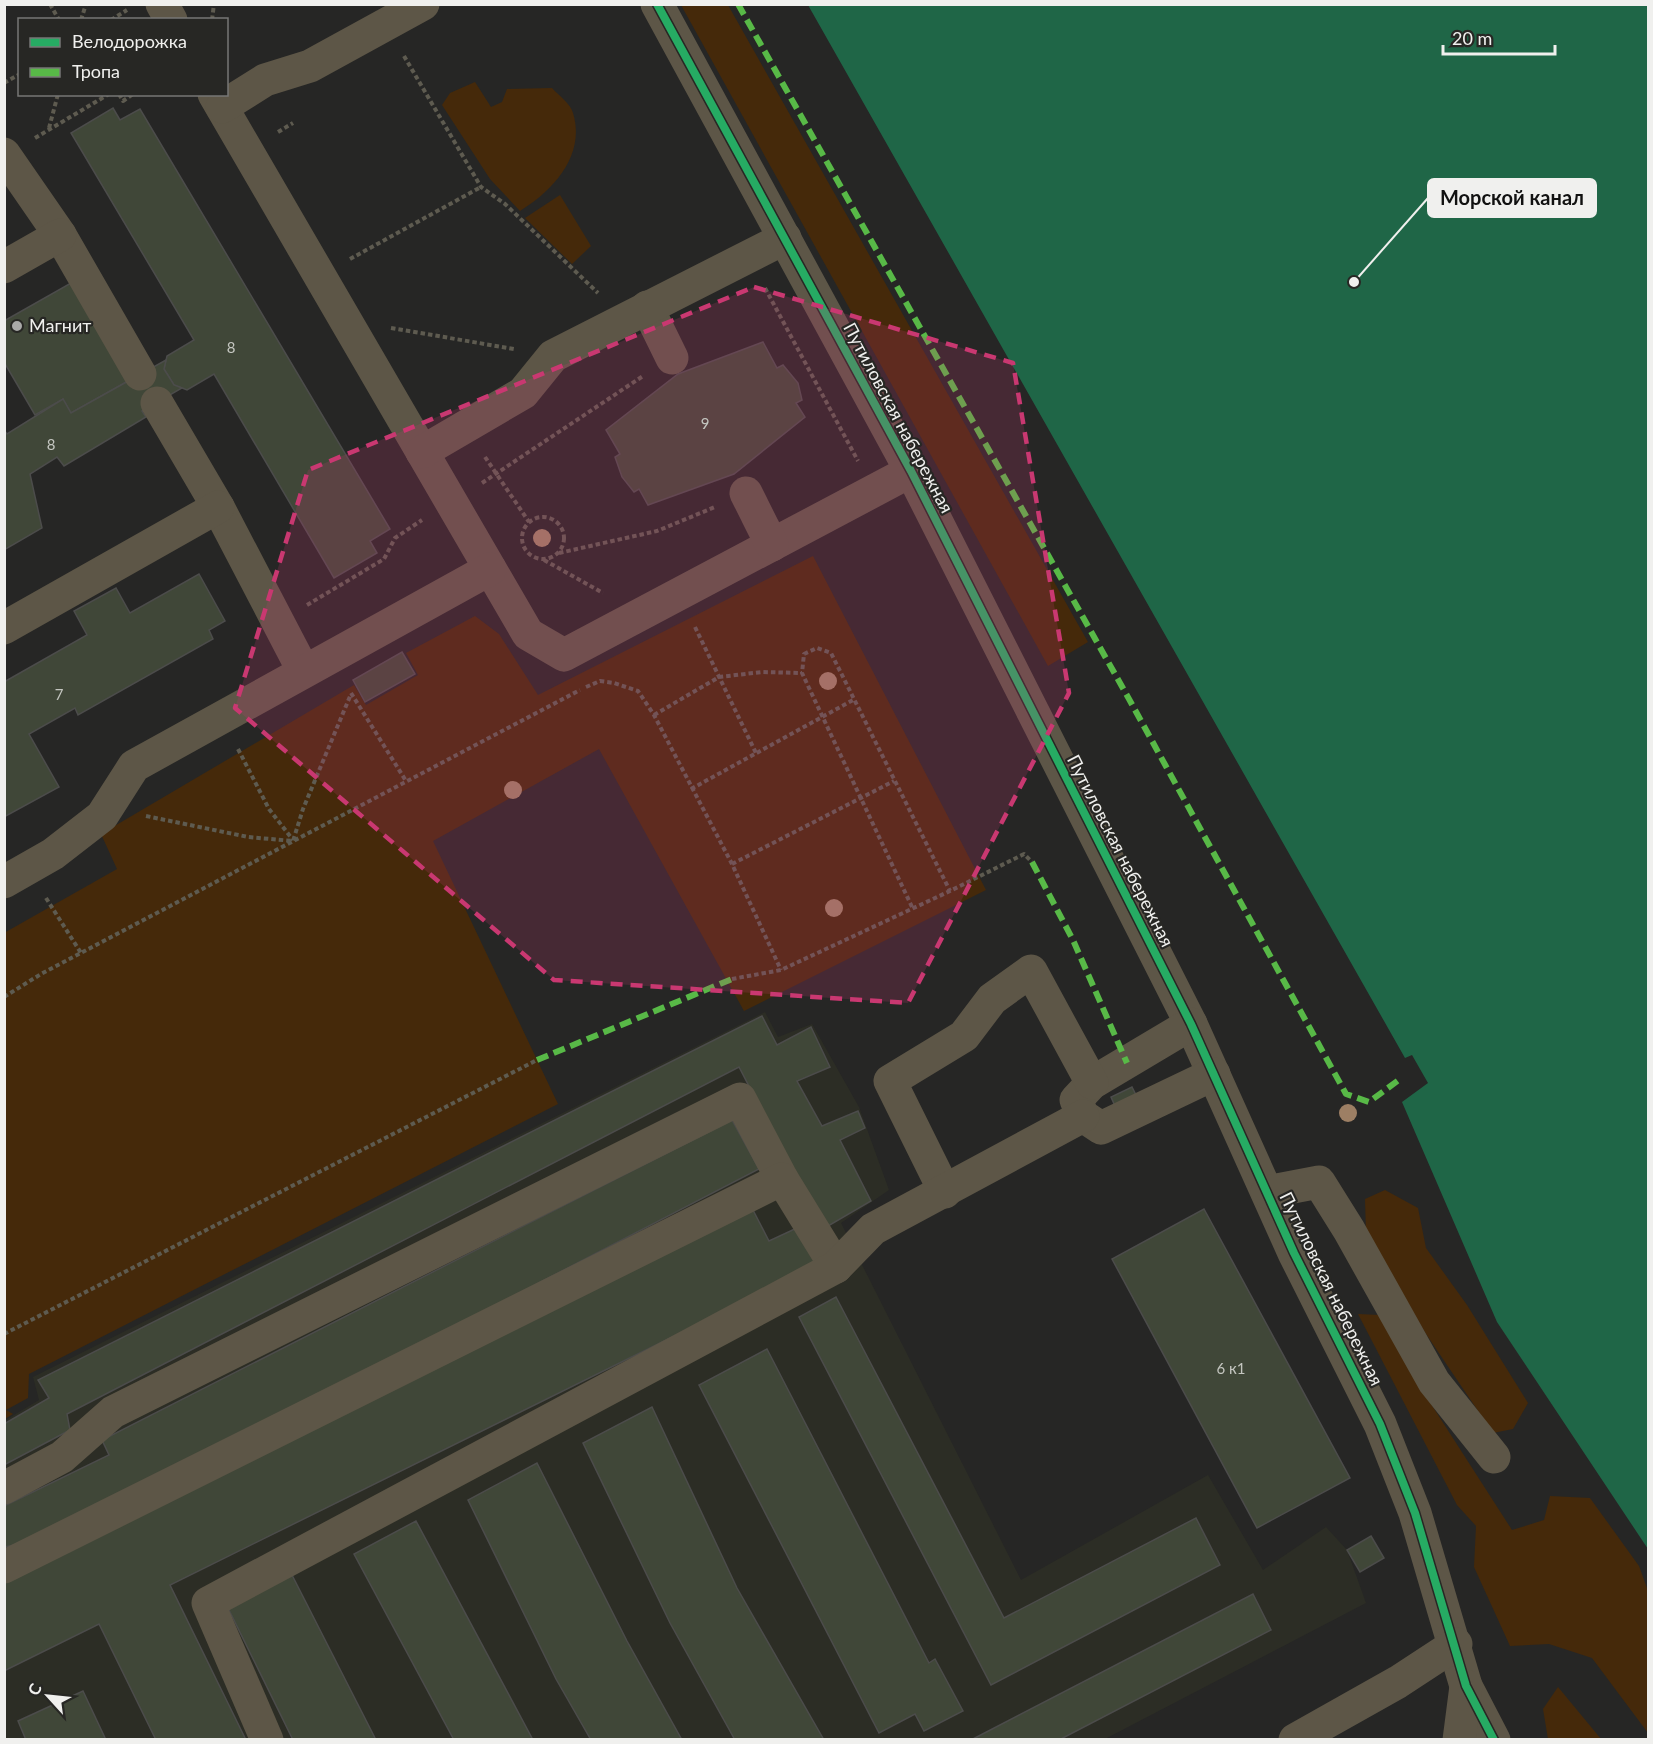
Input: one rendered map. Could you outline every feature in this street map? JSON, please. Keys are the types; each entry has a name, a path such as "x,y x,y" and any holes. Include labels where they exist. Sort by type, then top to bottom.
{"street":[{"path":"162,4 170,18"},
{"path":"423,4 310,66 265,80 218,101 528,634 564,655 911,471"},
{"name":"Путиловская набережная","path":"657,4 911,471 1191,1024 1267,1192 1380,1424 1415,1513 1456,1644 1466,1686 1494,1740"},
{"path":"5,154 60,236 140,374"},
{"path":"4,267 60,236"},
{"path":"422,452 523,393 553,356 784,238"},
{"path":"636,313 672,358"},
{"path":"157,403 218,507 303,670"},
{"path":"746,493 772,545"},
{"path":"4,628 218,507"},
{"path":"17,875 94,822 108,808 134,766 303,670 490,569"},
{"path":"945,1192 890,1081 964,1036 992,999 1031,971 1092,1083"},
{"path":"1191,1024 1092,1083 1076,1100 1083,1116 1101,1128 1214,1074"},
{"path":"4,1488 62,1457 113,1412 740,1099 782,1179 836,1267"},
{"path":"267,1740 208,1603 836,1267 873,1229 1083,1116"},
{"path":"4,1567 782,1179"},
{"path":"1267,1192 1319,1182 1349,1230 1434,1383 1494,1457"},
{"path":"1295,1740 1398,1682 1456,1644"},
{"path":"1459,1740 1466,1686"}],"path":[{"path":"50,4 58,18"},
{"path":"114,18 135,4"},
{"path":"386,25 481,187 505,204 636,313"},
{"path":"4,83 18,75"},
{"path":"48,130 57,96"},
{"path":"5,154 105,96"},
{"path":"320,276 481,187"},
{"path":"748,256 874,490"},
{"path":"346,321 553,356"},
{"path":"278,622 384,559 395,538 495,475 570,422 672,358"},
{"path":"466,425 495,475 529,522"},
{"path":"543,560 559,553 657,531 746,493"},
{"path":"559,553 565,538 559,523 542,516 529,522 521,534 524,548 529,555 543,560 642,614"},
{"path":"679,593 756,753"},
{"path":"912,907 802,673 804,654 817,648 831,653 950,891"},
{"path":"654,715 719,677 762,672 802,673"},
{"path":"4,997 81,953 600,681 614,682 638,691 654,715 732,864 781,970"},
{"path":"347,687 406,782"},
{"path":"293,841 303,809 351,694"},
{"path":"691,789 853,700"},
{"path":"238,750 269,809 293,841"},
{"path":"732,864 894,781"},
{"path":"108,808 248,837 293,841"},
{"path":"732,979 781,970 1024,854 1032,862"},
{"path":"17,875 58,920 81,953"},
{"path":"4,1334 537,1060"}],"highlighted area":[{"path":"754,287 1013,363 1069,693 908,1003 554,980 235,708 308,470"}],"shaded area":[{"path":"681,5 728,5 1088,642 1048,666"},
{"path":"808,5 1648,5 1648,1549 1497,1322 1402,1102 1428,1083 1412,1055 1405,1058"},
{"path":"475,82 491,107 502,102 507,89 552,88 572,110 576,128 571,157 555,182 520,211 490,179 442,105 450,93"},
{"path":"560,195 591,246 572,264 525,218"},
{"path":"813,556 986,890 744,1011 599,749 433,841 558,1104 29,1374 28,1398 6,1410 13,1414 5,1419 4,933 117,869 101,834 354,685 366,705 418,675 406,653 475,616 499,634 538,695"},
{"path":"765,1012 778,1037 812,1024 859,1107 889,1190 841,1223 1021,1580 1208,1475 1263,1570 1326,1527 1347,1550 1366,1603 1105,1739 5,1739 4,1421 39,1400 33,1377"},
{"path":"1385,1190 1418,1208 1426,1248 1467,1305 1528,1403 1513,1429 1493,1433 1426,1334 1366,1233 1365,1199"},
{"path":"1358,1314 1380,1315 1431,1404 1512,1530 1544,1520 1550,1496 1590,1498 1639,1566 1648,1591 1648,1733 1592,1658 1549,1644 1510,1646 1474,1567 1476,1526 1457,1505"},
{"path":"1558,1687 1601,1739 1548,1739 1543,1709"}],"building":[{"path":"113,108 120,120 140,109 390,529 370,541 377,553 334,578 214,374 187,390 174,385 164,369 167,356 194,340 71,133"},
{"path":"71,283 128,381 71,413 63,399 35,415 4,362 4,321"},
{"path":"763,342 777,368 783,365 798,383 802,400 796,403 805,417 734,474 648,505 639,489 634,492 622,477 615,457 620,454 606,430 678,374"},
{"path":"166,360 164,369 174,385 182,388 142,411 146,417 64,466 57,457 30,474 42,528 4,550 4,430 7,434 63,399 71,413"},
{"path":"199,574 225,621 209,630 213,639 78,715 75,708 29,734 59,787 4,817 4,682 87,635 74,611 116,588 130,613"},
{"path":"402,652 415,674 365,702 353,680"},
{"path":"762,1016 777,1045 811,1027 830,1067 797,1081 822,1126 858,1111 865,1128 840,1140 871,1201 823,1229 739,1067 67,1414 70,1430 4,1465 4,1424 49,1398 38,1380"},
{"path":"1132,1087 1136,1095 1115,1106 1111,1097"},
{"path":"732,1120 759,1169 187,1465 30,1542 4,1547 4,1506 109,1455 102,1440"},
{"path":"1204,1209 1350,1478 1257,1528 1112,1259"},
{"path":"753,1210 769,1241 799,1227 818,1265 170,1585 246,1740 156,1740 99,1624 4,1671 4,1580"},
{"path":"836,1297 1004,1618 1196,1518 1220,1565 991,1685 799,1317"},
{"path":"767,1349 929,1663 935,1659 963,1711 924,1731 915,1714 879,1733 699,1385"},
{"path":"652,1407 737,1588 824,1740 735,1740 670,1623 583,1443"},
{"path":"537,1463 627,1641 682,1740 591,1740 556,1679 468,1500"},
{"path":"416,1521 533,1740 454,1740 354,1554"},
{"path":"1371,1536 1384,1558 1360,1572 1347,1550"},
{"path":"291,1573 376,1740 293,1740 227,1606"},
{"path":"1253,1594 1271,1630 1059,1740 971,1740"},
{"path":"83,1691 106,1740 26,1740 18,1721"}],"marked path":[{"path":"738,4 1129,699 1346,1094 1369,1102 1400,1079"},
{"path":"1032,862 1073,940 1127,1063"},
{"path":"537,1060 732,979"}],"cycle path":[{"path":"657,4 911,471 1191,1024 1294,1253 1380,1424 1415,1513 1466,1686 1494,1740"}],"place":[{"name":"Морской канал","path":"1354,282"},
{"name":"Магнит","path":"17,326"}]}
